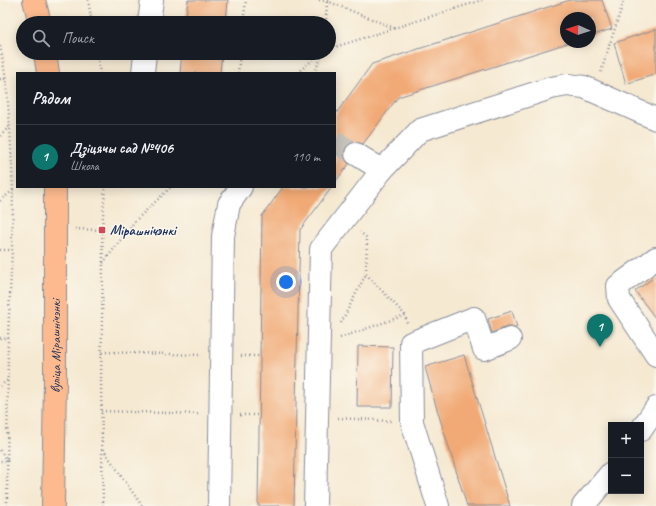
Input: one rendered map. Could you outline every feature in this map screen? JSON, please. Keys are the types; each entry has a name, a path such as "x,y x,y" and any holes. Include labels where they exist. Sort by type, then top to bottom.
{"main road":[{"path":"34,0 38,16"},
{"path":"46,60 48,72"},
{"name":"вуліца Мірашнічэнкі","path":"53,506 56,229 55,188"}],"lane":[{"path":"150,16 152,0"},
{"path":"143,72 144,60"},
{"path":"315,506 317,417 325,344 321,249 382,170 420,130 567,84 584,87 656,119"},
{"path":"356,154 382,170"},
{"path":"219,506 223,236 229,204 241,188"},
{"path":"656,258 618,286 619,299 656,355"},
{"path":"438,506 412,422 411,343 474,318 484,349 510,339"},
{"path":"644,426 656,408"},
{"path":"583,506 608,477"}],"path":[{"path":"88,0 91,16"},
{"path":"244,16 246,0"},
{"path":"319,0 327,0 395,28"},
{"path":"326,16 327,0"},
{"path":"336,47 482,0"},
{"path":"594,91 624,0"},
{"path":"0,46 6,79 13,190 8,338 7,506"},
{"path":"98,60 100,72"},
{"path":"238,72 239,60"},
{"path":"298,72 313,60"},
{"path":"314,72 319,60"},
{"path":"0,79 6,79"},
{"path":"0,136 10,126"},
{"path":"103,506 103,448 101,411 102,230 105,188"},
{"path":"103,263 136,220 170,188"},
{"path":"0,201 13,190"},
{"path":"325,344 366,274 367,238 343,220"},
{"path":"56,229 102,230"},
{"path":"0,250 12,250"},
{"path":"366,274 405,315 411,343"},
{"path":"325,344 405,315"},
{"path":"0,338 8,338"},
{"path":"102,352 221,355"},
{"path":"0,386 8,380"},
{"path":"101,411 220,414"},
{"path":"317,417 412,422"},
{"path":"103,448 142,506"},
{"path":"0,450 8,461"},
{"path":"0,461 8,461"}],"building":[{"path":"188,0 228,0 227,16 186,16"},
{"path":"570,0 602,0 612,29 596,34 596,12 560,12 560,45 398,97 363,144 356,142 350,143 346,147 344,154 345,160 349,164 336,181 336,114 372,64"},
{"path":"656,29 656,74 626,84 614,43"},
{"path":"181,60 221,60 220,72 180,72"},
{"path":"282,188 331,188 300,230 294,506 258,506 262,216"},
{"path":"656,276 656,319 635,291"},
{"path":"512,311 517,327 506,327 492,333 488,319"},
{"path":"358,346 393,347 392,407 357,407"},
{"path":"464,355 510,506 467,506 436,406 425,367"}],"tunnel":[{"path":"336,143 356,154"}],"place":[{"name":"Мірашнічэнкі","path":"102,230"},
{"name":"Дзіцячы сад №406","path":"600,347"}]}
